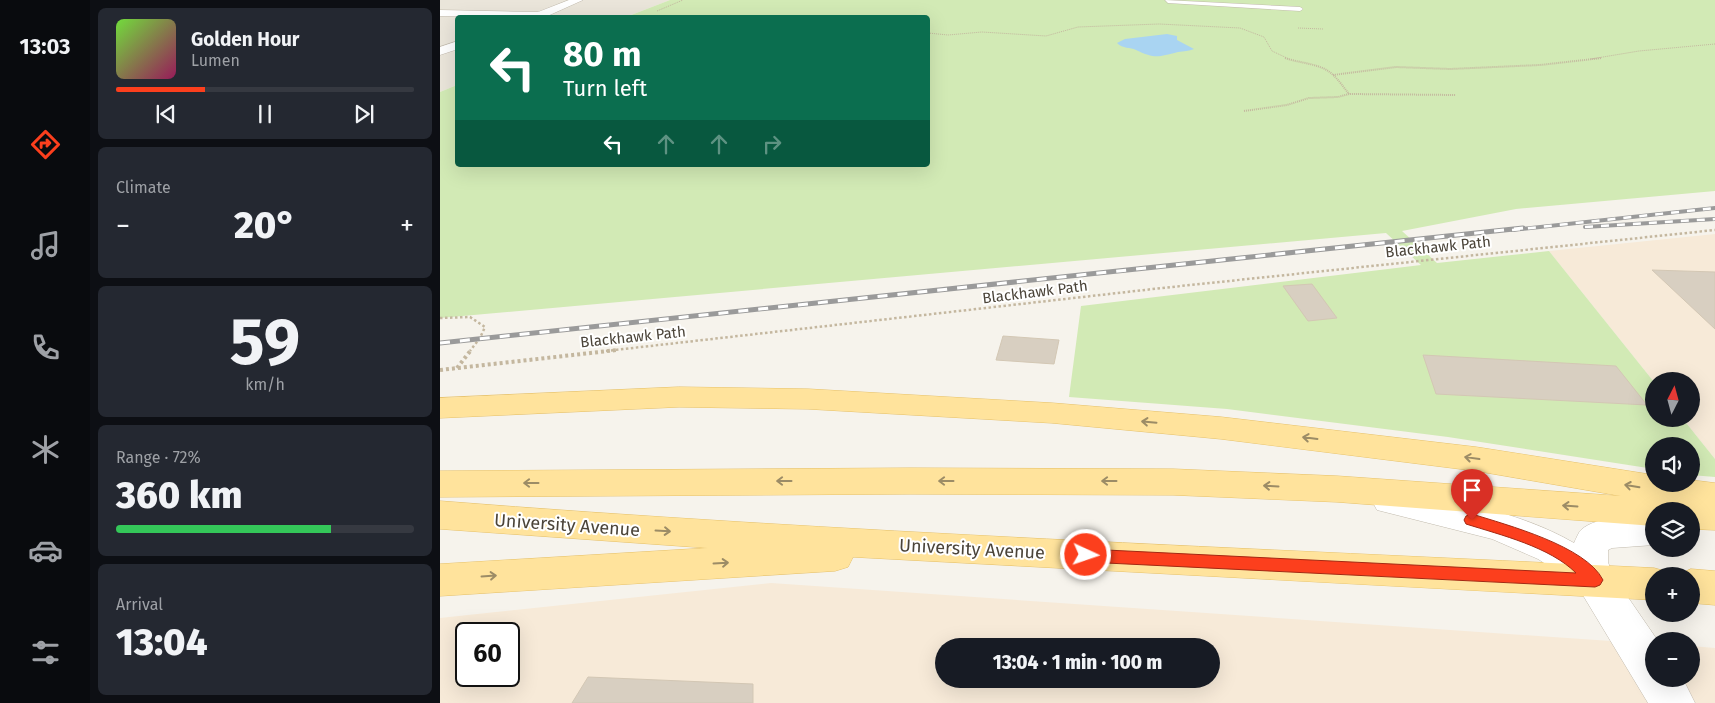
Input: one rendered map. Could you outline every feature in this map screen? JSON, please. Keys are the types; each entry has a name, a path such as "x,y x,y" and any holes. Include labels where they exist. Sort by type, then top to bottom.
{"main road":[{"path":"440,408 679,397 808,399 1052,413 1221,428 1456,456 1636,486 1715,496"},
{"path":"440,484 1173,482 1337,489 1645,511"},
{"name":"University Avenue","path":"440,515 564,525 949,548 1645,583"},
{"path":"1700,515 1715,516"},
{"path":"440,580 949,548"},
{"path":"1700,587 1715,588"}],"street":[{"path":"538,15 578,0"},
{"path":"440,13 503,15"},
{"path":"440,51 455,46"},
{"path":"1337,489 1447,513 1519,535 1565,555 1595,580"},
{"path":"1700,524 1715,522"},
{"path":"1645,532 1605,535 1592,540 1587,552 1589,566 1595,580 1645,658"},
{"path":"1663,687 1673,703"}],"lane":[{"path":"1168,1 1300,9"}],"path":[{"path":"656,11 683,0"},
{"path":"930,33 948,35 982,32 1046,36 1078,26 1159,24 1231,26 1264,37 1272,51 1285,58 1321,68 1333,75 1349,94"},
{"path":"1333,75 1396,67 1450,69 1540,65 1612,57 1639,51 1715,44"},
{"path":"1244,111 1286,106 1308,98 1338,97 1349,94 1456,95"},
{"name":"Blackhawk Path","path":"440,370 1172,287 1715,230"},
{"path":"440,318 466,315 479,319 485,327 480,338 457,368"}],"shaded area":[{"path":"440,0 670,0 631,15 455,15 455,86 440,92"},
{"path":"1715,234 1715,459 1700,440 1700,437 1697,437 1690,428 1700,428 1700,372 1646,372 1549,251"},
{"path":"771,583 1645,643 1645,687 1700,687 1700,647 1715,648 1715,703 440,703 440,618"}],"green space":[{"path":"670,0 1715,0 1715,191 1516,209 1402,231 1437,263 1549,251 1646,372 1645,428 1690,428 1697,437 1645,437 1645,468 1448,437 1227,409 1069,397 1081,306 1421,265 1386,233 440,318 440,92 455,86 455,167 930,167 930,15 631,15"},
{"path":"1700,440 1715,459 1715,477 1700,476"}],"water":[{"path":"1167,34 1177,36 1177,40 1194,49 1157,56 1148,55 1117,43 1125,39"}],"building":[{"path":"1652,270 1715,272 1715,329"},
{"path":"1312,284 1337,318 1308,321 1283,286"},
{"path":"1003,336 1059,340 1054,364 996,360"},
{"path":"1423,355 1616,366 1645,405 1436,394"},
{"path":"588,677 753,684 753,703 572,703"}],"railway":[{"path":"1512,230 1715,208"},
{"path":"1585,227 1715,219"},
{"path":"440,343 1523,228"}],"route":[{"path":"1086,555 1595,580 1565,555 1526,538 1472,520"}]}
